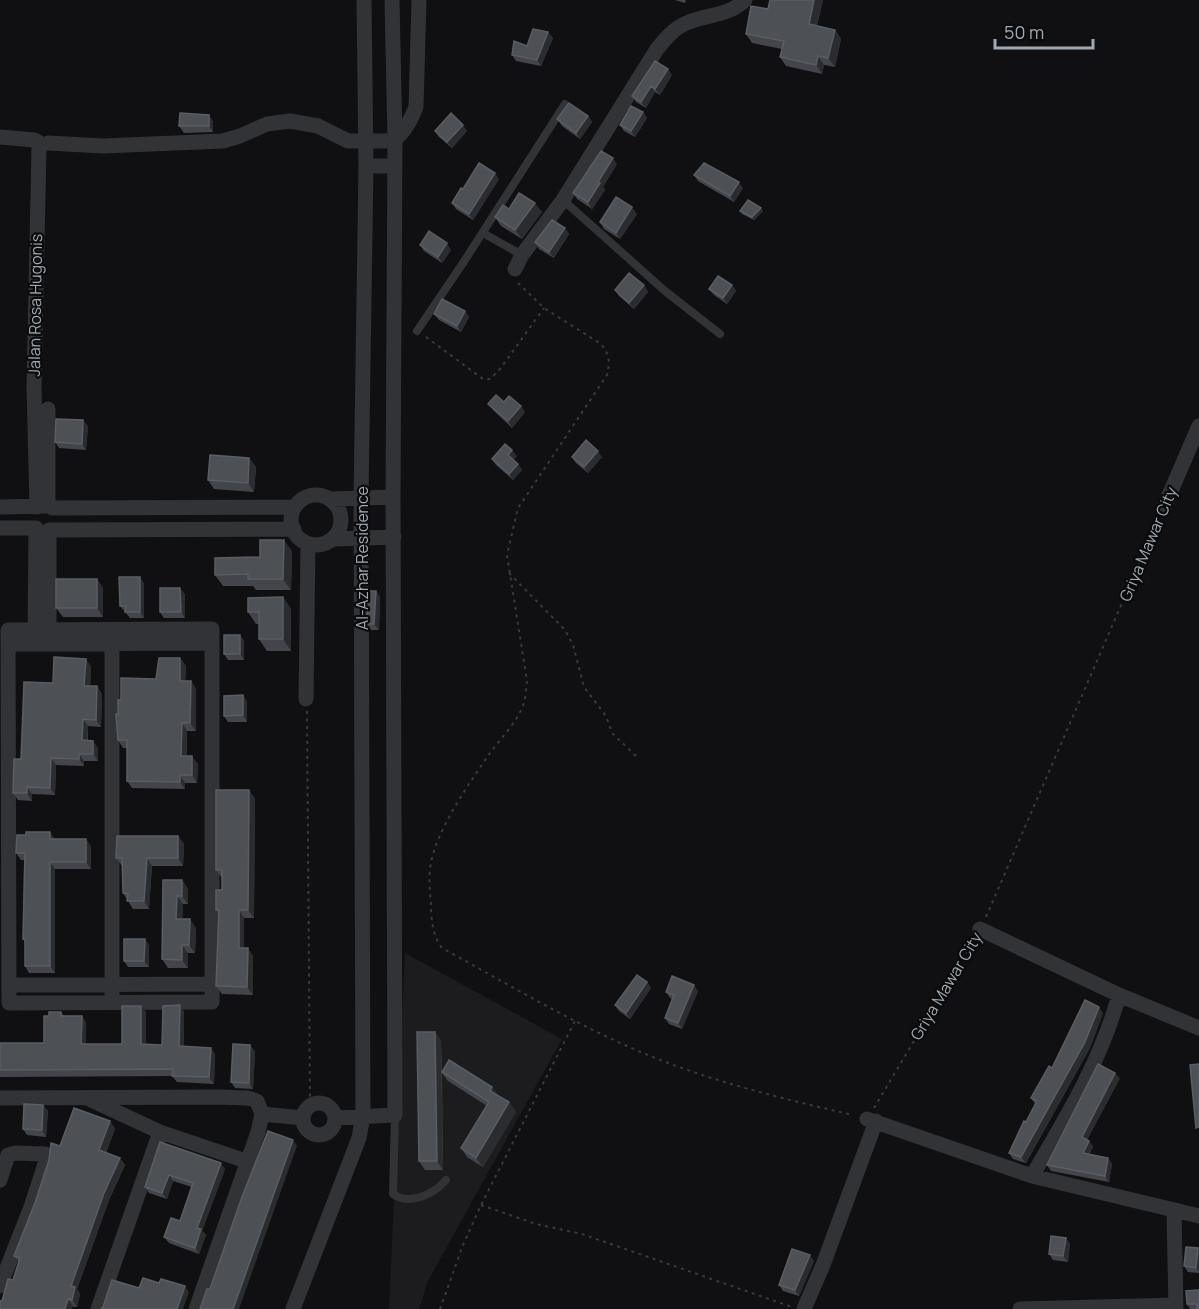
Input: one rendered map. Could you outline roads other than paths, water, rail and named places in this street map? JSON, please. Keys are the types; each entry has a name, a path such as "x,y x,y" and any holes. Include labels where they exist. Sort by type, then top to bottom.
{"street":[{"name":"Al-Azhar Residence","path":"293,1309 359,1138 363,1116 361,498 366,166 364,0"},
{"name":"Al-Azhar Residence","path":"392,0 395,140 394,1115"},
{"path":"48,143 103,146 223,141 267,124 290,122 318,126 343,139 366,142 395,140 411,119 416,107 419,0"},
{"path":"518,262 563,201 657,49 669,34 689,22 731,10 745,0"},
{"name":"Jalan Rosa Hugonis","path":"0,137 34,140 38,142 39,148 34,387 43,507"},
{"path":"366,166 395,166"},
{"path":"42,529 56,520 43,507 48,409"},
{"name":"Griya Mawar City","path":"1164,507 1199,426"},
{"path":"332,499 342,519 341,526 333,538 321,545 308,544 299,539 291,518 295,507 301,499 308,495 316,494 332,499 393,497"},
{"path":"0,507 295,507"},
{"path":"42,529 31,523 31,516 43,507"},
{"path":"252,530 253,507"},
{"path":"0,528 294,529"},
{"path":"42,529 42,637"},
{"path":"333,538 394,537"},
{"path":"306,699 308,544"},
{"path":"212,629 212,1002 9,1003 8,630 42,637 112,636 212,629"},
{"path":"112,636 112,1002"},
{"path":"980,929 1119,995 1199,1028"},
{"path":"9,985 212,984"},
{"path":"1032,1176 1068,1115 1100,1052 1119,995"},
{"path":"85,1097 160,1132 249,1162"},
{"path":"0,1098 248,1098 257,1101 262,1114 249,1162 196,1309"},
{"path":"314,1103 324,1103 331,1109 335,1118 329,1132 319,1135 309,1132 305,1128 306,1112 314,1103"},
{"path":"262,1114 306,1112"},
{"path":"335,1118 394,1115"},
{"path":"801,1309 823,1265 872,1120 1032,1176 1199,1216"},
{"path":"98,1309 160,1132"},
{"path":"0,1180 8,1155 45,1154 45,1164 32,1207 0,1286"},
{"path":"1020,1309 1176,1307 1174,1211"}],"lane":[{"path":"417,331 565,104"},
{"path":"563,201 665,291 720,334"},
{"path":"483,233 518,262"},
{"path":"394,1115 393,1194 400,1198 413,1198 435,1191 446,1180"}]}
